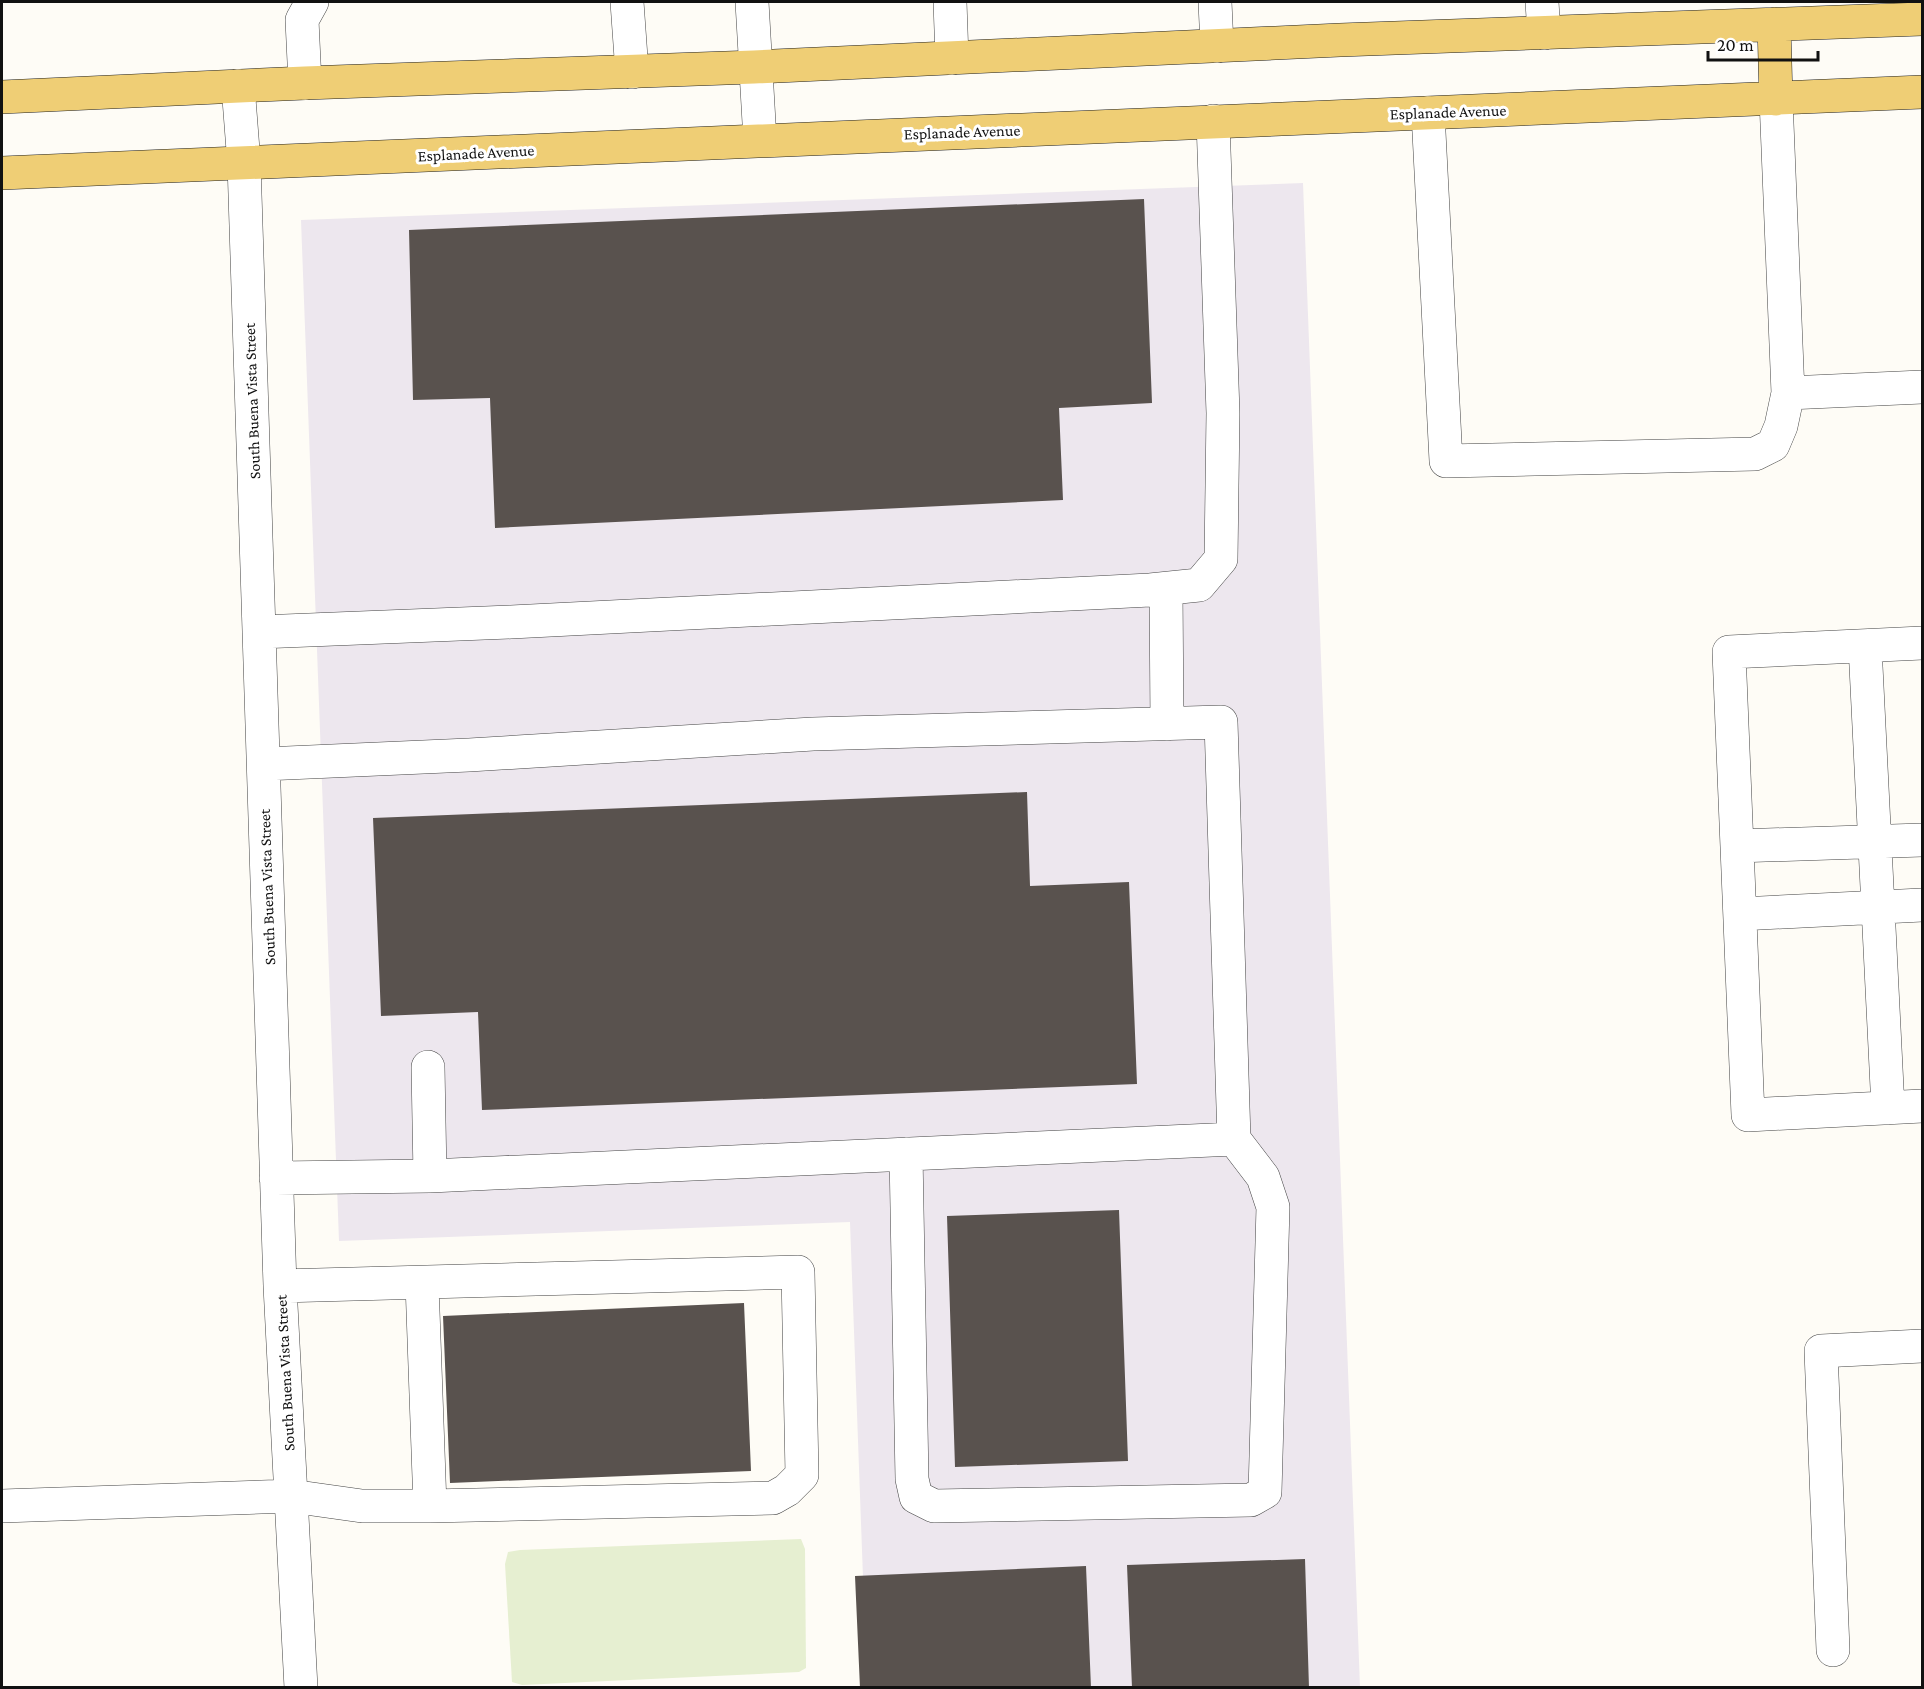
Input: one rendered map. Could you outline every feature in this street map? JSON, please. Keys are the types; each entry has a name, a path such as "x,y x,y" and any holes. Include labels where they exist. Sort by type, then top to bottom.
{"main road":[{"path":"2,97 1217,46 1543,17 1774,24 1923,19"},
{"path":"1774,24 1776,99"},
{"name":"Esplanade Avenue","path":"2,173 1923,92"}],"street":[{"path":"305,83 302,20 312,2"},
{"path":"627,2 632,72"},
{"path":"752,2 760,140"},
{"path":"950,2 952,58"},
{"path":"1215,2 1217,46"},
{"name":"South Buena Vista Street","path":"238,86 244,163 280,1286 301,1688"},
{"path":"1428,113 1446,461 1755,454 1773,445 1781,426 1788,393 1776,99"},
{"path":"259,632 511,622 1166,589 1199,585 1221,559 1223,413 1213,122"},
{"path":"1788,393 1923,387"},
{"path":"1166,589 1167,724"},
{"path":"1923,643 1729,652 1748,1115 1923,1106"},
{"path":"1865,646 1888,1108"},
{"path":"264,764 469,755 813,734 1221,722 1234,1139 1263,1177 1273,1207 1265,1492 1251,1500 934,1506 916,1497 912,1479 906,1154"},
{"path":"1737,846 1923,840"},
{"path":"1740,914 1923,905"},
{"path":"428,1067 430,1176"},
{"path":"276,1178 430,1176 1234,1139"},
{"path":"2,1506 291,1496 362,1506 773,1498 787,1490 802,1475 798,1272 280,1286"},
{"path":"422,1282 430,1506"},
{"path":"1833,1650 1821,1351 1923,1346"}],"shaded area":[{"path":"1303,183 1360,1687 867,1687 850,1222 339,1241 301,220"}],"green space":[{"path":"801,1539 805,1549 806,1668 799,1672 522,1685 512,1682 505,1564 508,1552"}],"building":[{"path":"1144,199 1152,403 1059,408 1063,500 495,528 490,398 413,400 409,230"},
{"path":"1027,792 1030,886 1129,882 1137,1084 482,1110 478,1012 381,1016 373,818"},
{"path":"1119,1210 1128,1461 955,1467 947,1216"},
{"path":"744,1303 751,1471 450,1483 443,1316"},
{"path":"1305,1559 1309,1688 1132,1688 1127,1565"},
{"path":"1086,1566 1091,1688 860,1688 855,1576"}]}
